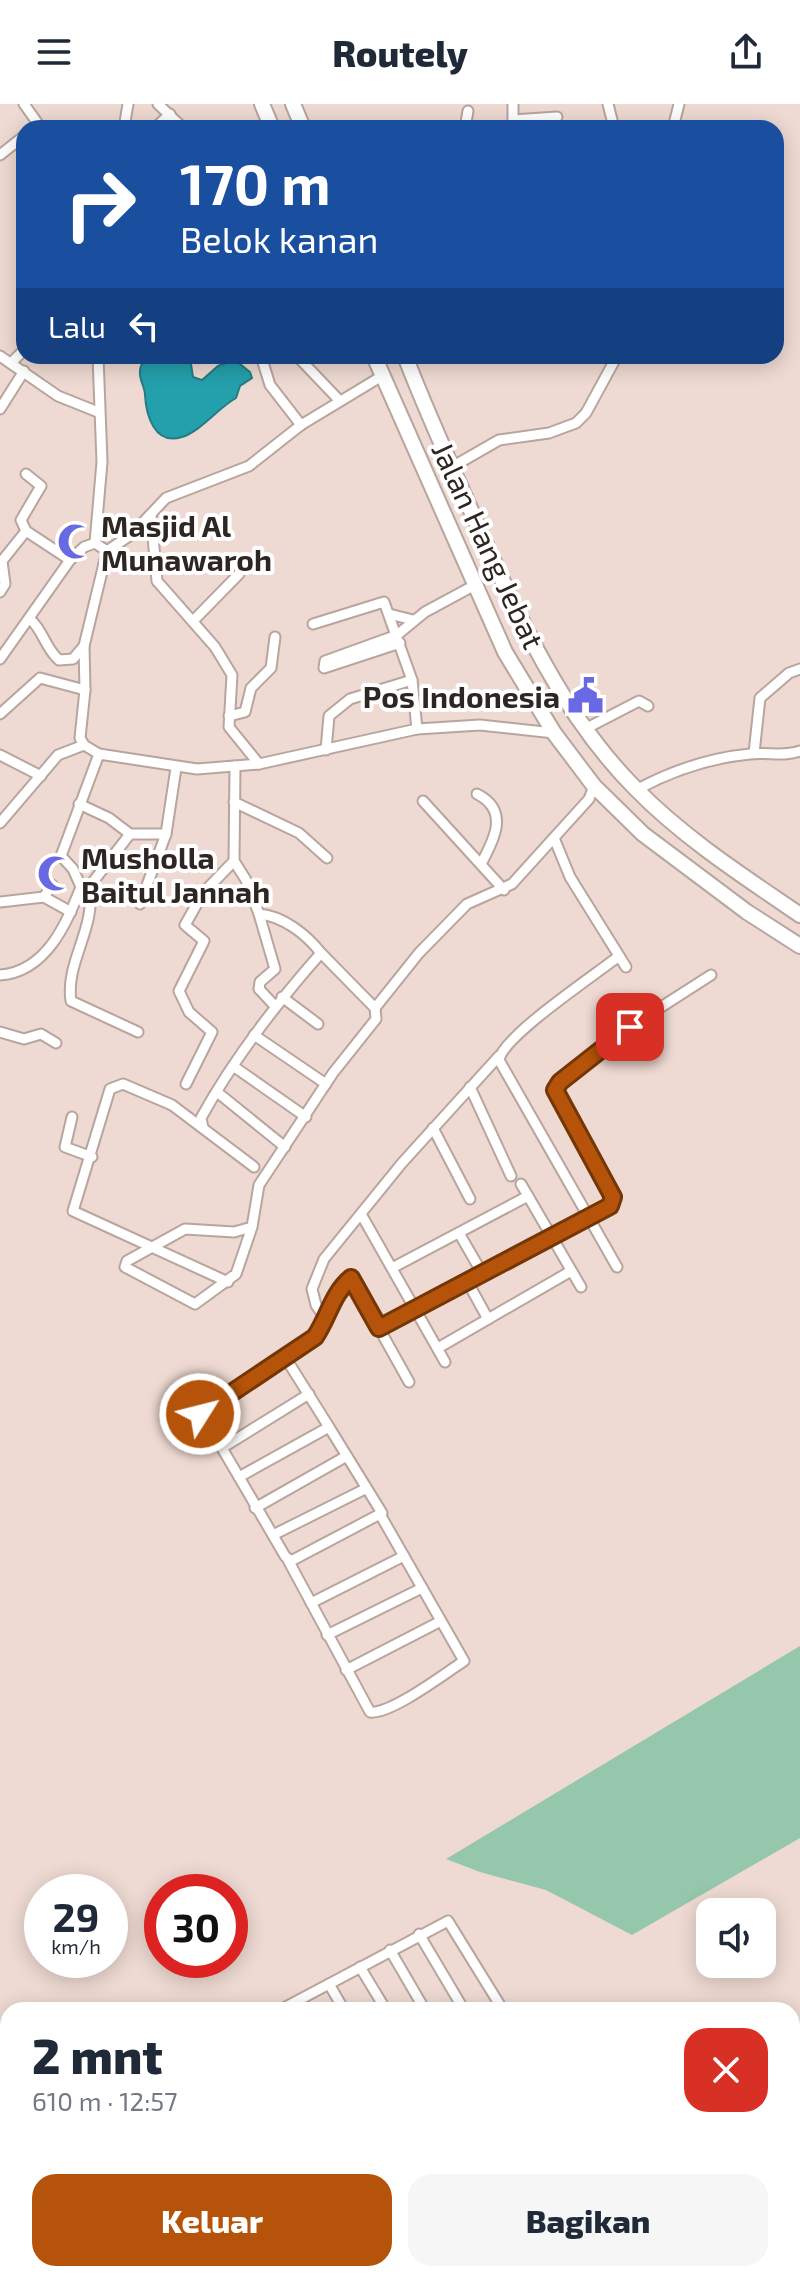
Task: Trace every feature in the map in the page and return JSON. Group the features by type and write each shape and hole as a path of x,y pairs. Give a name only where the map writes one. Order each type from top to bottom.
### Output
{"highway":[{"path":"377,364 505,652 554,733 594,786 643,834 689,870 800,946"},
{"name":"Jalan Hang Jebat","path":"408,364 529,637 585,729 636,790 705,849 800,915"},
{"path":"689,870 705,849"}],"street":[{"path":"158,104 176,120"},
{"path":"466,120 468,111"},
{"path":"164,120 170,114"},
{"path":"538,120 557,117"},
{"path":"0,155 16,142"},
{"path":"0,356 58,396 98,412"},
{"path":"11,363 16,358"},
{"path":"95,543 102,462 98,364"},
{"path":"263,364 270,385 301,425"},
{"path":"305,364 339,400"},
{"path":"452,467 499,440 549,433 576,423 586,413 613,364"},
{"path":"0,409 24,371"},
{"path":"382,376 301,425 249,466 166,498 151,515 107,551 84,646 85,690 80,738 84,745 99,754 176,768 259,764 417,729 480,725 554,733"},
{"path":"26,474 41,486 21,520 26,531 70,560"},
{"path":"151,515 155,577 193,621 232,675 231,730 259,764"},
{"path":"0,592 5,584 2,561 26,531"},
{"path":"95,543 107,551"},
{"path":"0,659 31,620 70,560 84,547 95,543"},
{"path":"193,621 239,574"},
{"path":"398,639 325,661 324,668 398,639 413,620 475,585"},
{"path":"313,624 384,602 412,680 417,729"},
{"path":"389,614 413,620"},
{"path":"31,620 42,630 47,648 59,660 73,659 84,646"},
{"path":"229,716 243,714 251,688 271,668 275,637"},
{"path":"754,753 760,698 789,673 800,669"},
{"path":"0,714 40,678 85,690"},
{"path":"326,750 329,716 350,699 412,680"},
{"path":"585,729 629,704 639,701 648,706"},
{"path":"0,823 63,751 84,745"},
{"path":"636,790 676,769 754,753 782,755 800,751"},
{"path":"99,754 61,856 85,887 91,914 71,1001 138,1032"},
{"path":"0,755 41,776"},
{"path":"235,766 234,861 246,880 259,914 275,969 260,982 259,989 318,1024"},
{"path":"140,904 166,834 176,768"},
{"path":"252,1227 234,1232 185,1229 127,1261 125,1267 195,1304 236,1274 252,1227 259,1185 326,1084 373,1024 375,1008 419,953 467,904 504,890 589,799 594,786"},
{"path":"477,794 486,799 497,821 494,839 482,862"},
{"path":"423,801 482,862 504,890"},
{"path":"234,802 299,833 327,858"},
{"path":"79,804 109,818 130,834 166,834"},
{"path":"0,975 18,971 45,953 85,887 130,834"},
{"path":"554,838 570,877 626,967"},
{"path":"186,1084 212,1032 189,1012 179,991 204,942 185,925 203,893 234,861"},
{"path":"44,897 52,885"},
{"path":"1,905 44,897 71,912"},
{"path":"259,914 275,915 310,940 375,1008"},
{"path":"203,1128 201,1118 233,1066 278,1001 321,953"},
{"path":"326,1320 316,1305 312,1289 324,1259 433,1128 524,1028 619,956"},
{"path":"379,1328 610,1206 613,1197 564,1108 557,1085 630,1027 711,975"},
{"path":"0,1032 24,1039 41,1034 56,1043"},
{"path":"254,1035 326,1084"},
{"path":"499,1056 617,1267"},
{"path":"233,1066 306,1117"},
{"path":"228,1282 73,1212 110,1089 123,1084 172,1105 254,1167"},
{"path":"470,1087 511,1176"},
{"path":"217,1092 285,1147"},
{"path":"72,1117 65,1147 92,1157"},
{"path":"433,1128 470,1199"},
{"path":"521,1184 581,1287"},
{"path":"392,1268 528,1196"},
{"path":"361,1214 445,1362"},
{"path":"459,1233 482,1273"},
{"path":"438,1348 571,1271"},
{"path":"285,1357 464,1661 376,1713 370,1712 288,1560 200,1411 315,1337 326,1320 336,1290 351,1278 409,1382"},
{"path":"467,1281 488,1319"},
{"path":"222,1448 309,1394"},
{"path":"239,1477 329,1427"},
{"path":"255,1508 345,1457"},
{"path":"273,1535 365,1489"},
{"path":"288,1560 295,1561 381,1516"},
{"path":"311,1603 404,1556"},
{"path":"327,1635 422,1588"},
{"path":"346,1670 441,1621"},
{"path":"295,2002 448,1921 498,2002"},
{"path":"419,1934 459,2002"},
{"path":"390,1950 420,2002"},
{"path":"360,1967 381,2002"},
{"path":"329,1984 339,2002"}],"green space":[{"path":"800,1646 800,1838 632,1935 546,1890 446,1859"}],"water":[{"path":"191,364 193,377 202,380 218,366 240,364 252,378 240,386 236,398 203,425 189,434 172,439 158,433 150,419 141,366"}],"place":[{"name":"Masjid Al Munawaroh","path":"75,542"},
{"name":"Pos Indonesia","path":"586,696"},
{"name":"Musholla Baitul Jannah","path":"55,874"}],"route":[{"path":"200,1414 200,1411 315,1337 326,1320 336,1290 351,1278 379,1328 610,1206 613,1197 555,1090 560,1082 630,1027"}]}
